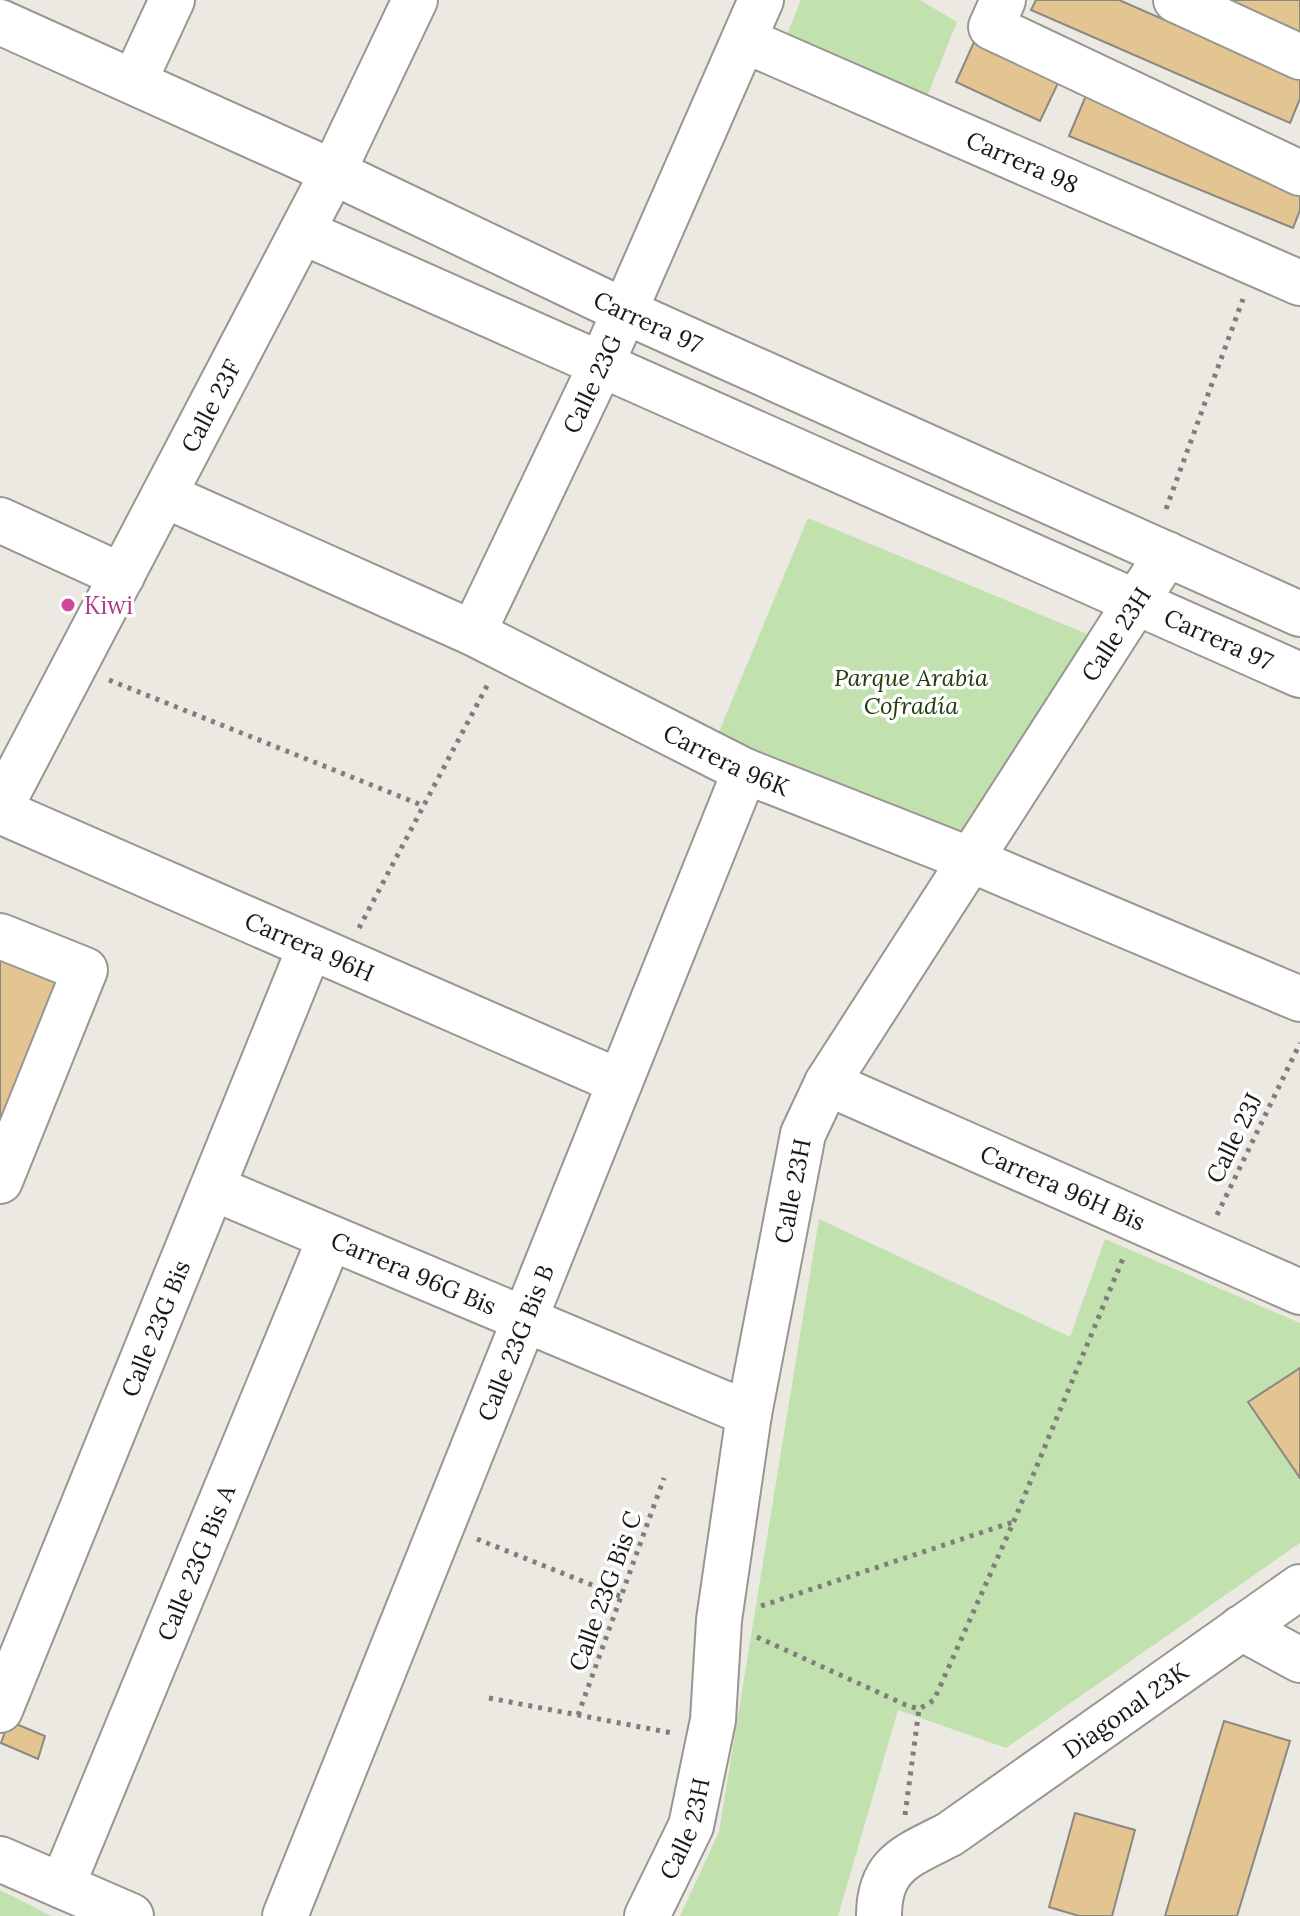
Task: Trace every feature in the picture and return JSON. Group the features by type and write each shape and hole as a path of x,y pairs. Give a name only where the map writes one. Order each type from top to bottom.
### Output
{"street":[{"path":"106,83 172,0"},
{"name":"Calle 23F","path":"0,809 303,232 415,0"},
{"name":"Calle 23G","path":"490,642 601,365 761,0"},
{"path":"1003,0 991,27 1300,173"},
{"path":"1176,0 1300,57"},
{"name":"Carrera 97","path":"0,22 106,83 333,172 624,311 1300,614"},
{"name":"Carrera 98","path":"744,40 1300,283"},
{"name":"Carrera 97","path":"303,232 1300,675"},
{"name":"Carrera 96K","path":"164,495 490,642 745,771 971,860 1300,999"},
{"path":"0,520 122,576"},
{"name":"Calle 23H","path":"647,1916 691,1826 709,1740 719,1620 749,1414 803,1134 827,1083 1167,554"},
{"name":"Calle 23G Bis B","path":"285,1916 745,771"},
{"name":"Carrera 96H","path":"0,809 620,1082"},
{"path":"0,936 85,970 0,1181"},
{"name":"Calle 23G Bis","path":"0,1710 213,1188 326,953"},
{"name":"Carrera 96H Bis","path":"827,1083 1300,1292"},
{"name":"Carrera 96G Bis","path":"213,1188 749,1414"},
{"name":"Calle 23G Bis A","path":"62,1886 330,1238"},
{"name":"Diagonal 23K","path":"899,1861 950,1834 1300,1587"},
{"path":"1241,1628 1300,1660"},
{"path":"0,1859 131,1916"},
{"path":"879,1916 879,1899 887,1873 899,1861"}],"path":[{"path":"1166,509 1257,263"},
{"path":"326,953 424,806 490,642"},
{"path":"75,666 424,806"},
{"name":"Calle 23J","path":"1201,1249 1300,1043"},
{"path":"919,1709 934,1700 1014,1521 1138,1221"},
{"name":"Calle 23G Bis C","path":"578,1715 664,1478"},
{"path":"719,1620 1014,1521"},
{"path":"442,1526 622,1597"},
{"path":"719,1620 919,1709"},
{"path":"489,1698 709,1740"},
{"path":"899,1861 919,1709"}],"green space":[{"path":"801,0 920,0 957,22 926,99 787,34"},
{"name":"Parque Arabia Cofradía","path":"808,518 1092,636 965,843 716,739"},
{"path":"819,1219 1070,1337 1105,1239 1300,1323 1300,1543 1006,1748 898,1710 838,1916 680,1916 719,1832"},
{"path":"0,1890 51,1916 0,1916"}],"building":[{"path":"1036,0 1119,0 1300,79 1300,99 1290,123 1031,10"},
{"path":"1218,0 1300,0 1300,36"},
{"path":"974,42 1059,81 1040,121 956,82"},
{"path":"1087,93 1300,180 1300,210 1293,228 1069,136"},
{"path":"0,952 62,979 0,1138"},
{"path":"1300,1368 1300,1478 1248,1402"},
{"path":"9,1721 45,1736 38,1759 1,1743"},
{"path":"1224,1721 1290,1741 1237,1916 1165,1916"},
{"path":"1075,1813 1135,1830 1112,1916 1079,1916 1049,1907"}],"place":[{"name":"Kiwi","path":"68,605"}]}
